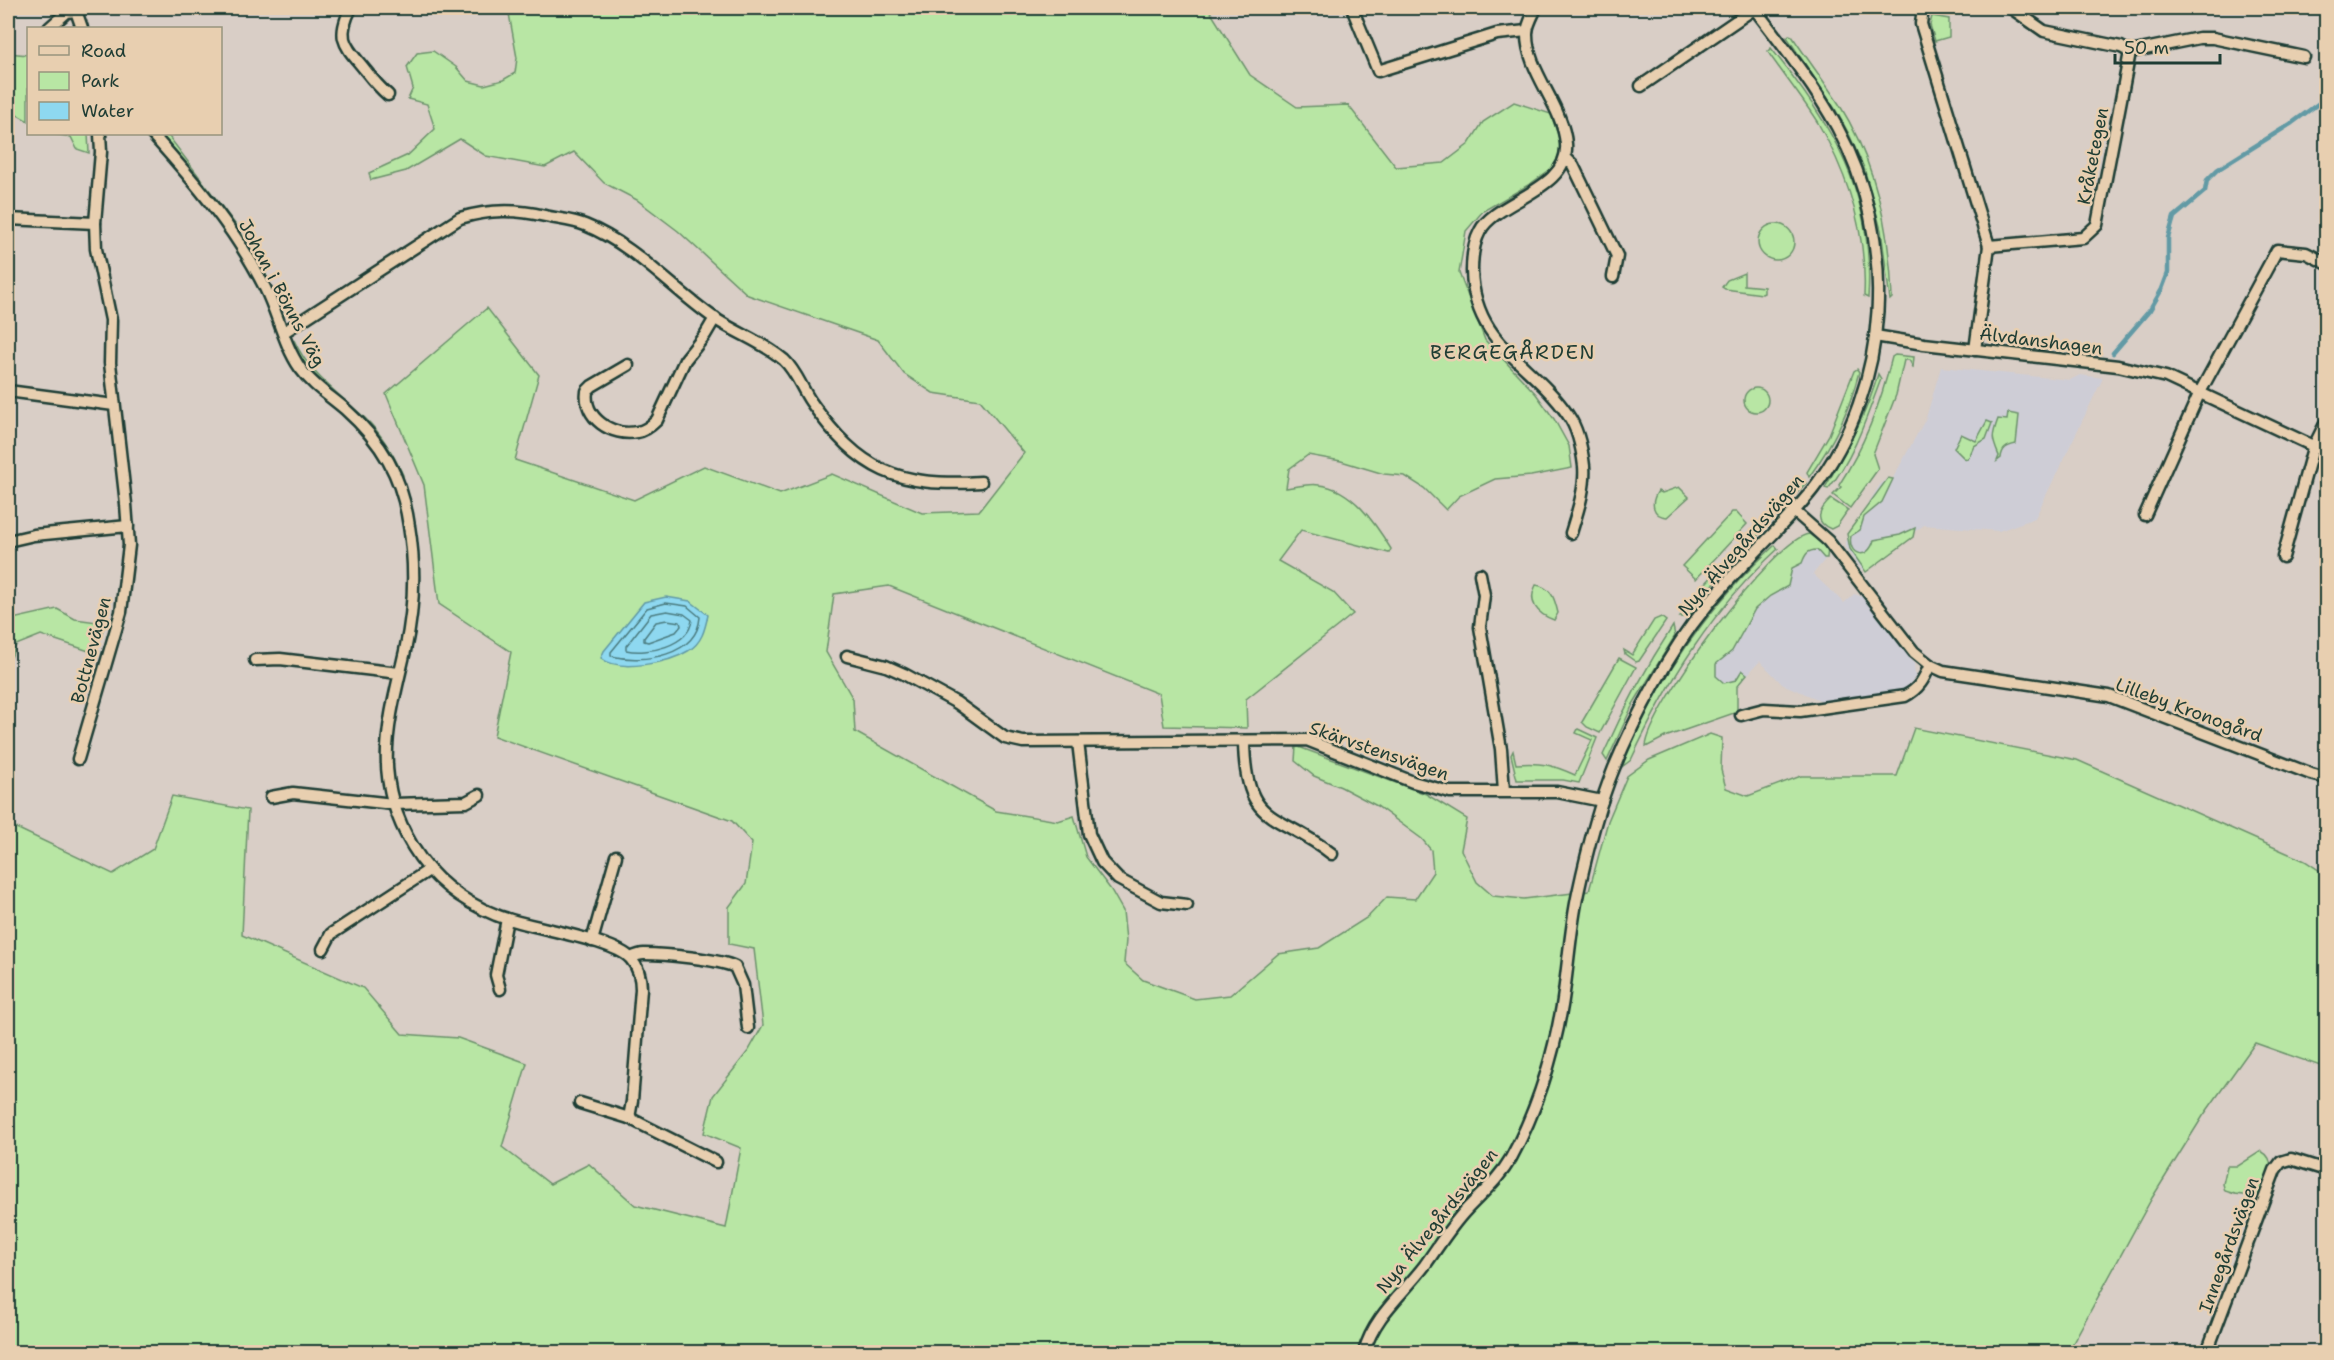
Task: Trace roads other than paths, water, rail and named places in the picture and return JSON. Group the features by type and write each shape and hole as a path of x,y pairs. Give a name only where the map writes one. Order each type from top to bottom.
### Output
{"street":[{"path":"351,8 344,29 344,45 388,96"},
{"path":"1352,8 1378,71 1497,34 1527,31"},
{"path":"1536,8 1527,31 1528,51 1562,123 1567,146 1565,157 1558,170 1543,185 1494,216 1481,229 1474,246 1472,272 1478,304 1485,324 1499,344 1527,369 1568,415 1578,435 1584,469 1580,500 1571,533"},
{"name":"Nya Älvegårdsvägen","path":"1364,1353 1381,1316 1423,1268 1462,1215 1494,1182 1507,1164 1524,1131 1555,1040 1578,893 1602,801 1626,742 1662,674 1689,630 1740,567 1794,511 1821,478 1837,451 1857,408 1869,370 1875,336 1879,287 1873,222 1860,180 1839,129 1826,107 1755,8 1641,86"},
{"path":"1923,8 1921,24 1989,246 1975,350"},
{"path":"2011,8 2044,31 2121,47 2130,52 2199,38 2213,38 2304,57"},
{"path":"50,27 67,12 76,9 82,27"},
{"name":"Kråketegen","path":"1989,246 2083,238 2097,225 2130,52"},
{"name":"Bottnevägen","path":"78,759 121,612 129,545 110,363 111,320 96,249 94,223 101,152 100,135"},
{"name":"Johan i Bönns Väg","path":"153,135 230,228 266,290 301,369 374,438 385,453 401,488 409,524 414,589 405,652 388,727 388,786 397,818 405,834 429,870 441,883 460,898 507,919 592,941 622,952 631,958 644,954 729,963 735,967 742,985 748,1028"},
{"path":"1565,157 1573,165 1617,256 1612,277"},
{"path":"284,332 460,218 495,210 522,210 584,224 592,228 631,251 715,318 785,361 846,446 867,461 891,475 921,482 949,484 981,482"},
{"path":"8,219 94,223"},
{"path":"2145,515 2199,394 2277,250 2306,253 2326,263"},
{"path":"628,365 592,386 587,391 587,405 599,423 613,431 638,432 657,420 685,360 715,318"},
{"name":"Älvdanshagen","path":"1875,336 2118,366 2166,377 2326,453"},
{"path":"8,391 114,405"},
{"path":"2283,557 2313,448 2326,422"},
{"name":"Lilleby Kronogård","path":"1794,511 1828,541 1914,652 1930,665 1943,671 2109,696 2326,778"},
{"path":"8,541 34,535 128,526"},
{"path":"1480,574 1484,595 1480,627 1501,749 1504,791"},
{"name":"Skärvstensvägen","path":"847,656 886,666 904,674 957,703 1005,738 1023,742 1307,740 1413,782 1450,792 1557,792 1602,801"},
{"path":"255,660 280,659 399,673"},
{"path":"1741,715 1764,709 1800,711 1905,696 1915,691 1923,681 1930,665"},
{"path":"1244,741 1246,780 1259,806 1270,818 1317,842 1332,854"},
{"path":"1078,742 1089,834 1102,862 1119,879 1161,902 1187,905"},
{"path":"271,797 293,793 393,804 466,802 479,795"},
{"path":"592,941 616,856"},
{"path":"323,949 331,934 429,870"},
{"path":"500,989 496,975 507,919"},
{"path":"629,1118 641,989 638,972 631,958"},
{"path":"580,1103 629,1118 716,1162"},
{"name":"Innegårdsvägen","path":"2207,1353 2275,1170 2281,1162 2291,1159 2326,1170"}],"water":[{"path":"666,597 690,601 708,615 702,635 693,648 669,659 644,665 620,665 601,658 604,651 644,602"}],"waterway":[{"path":"2113,353 2150,310 2162,289 2168,273 2168,238 2174,217 2205,191 2207,180 2217,170 2292,123 2326,98"}],"district":[{"name":"BERGEGÅRDEN","path":"1513,352"}]}
